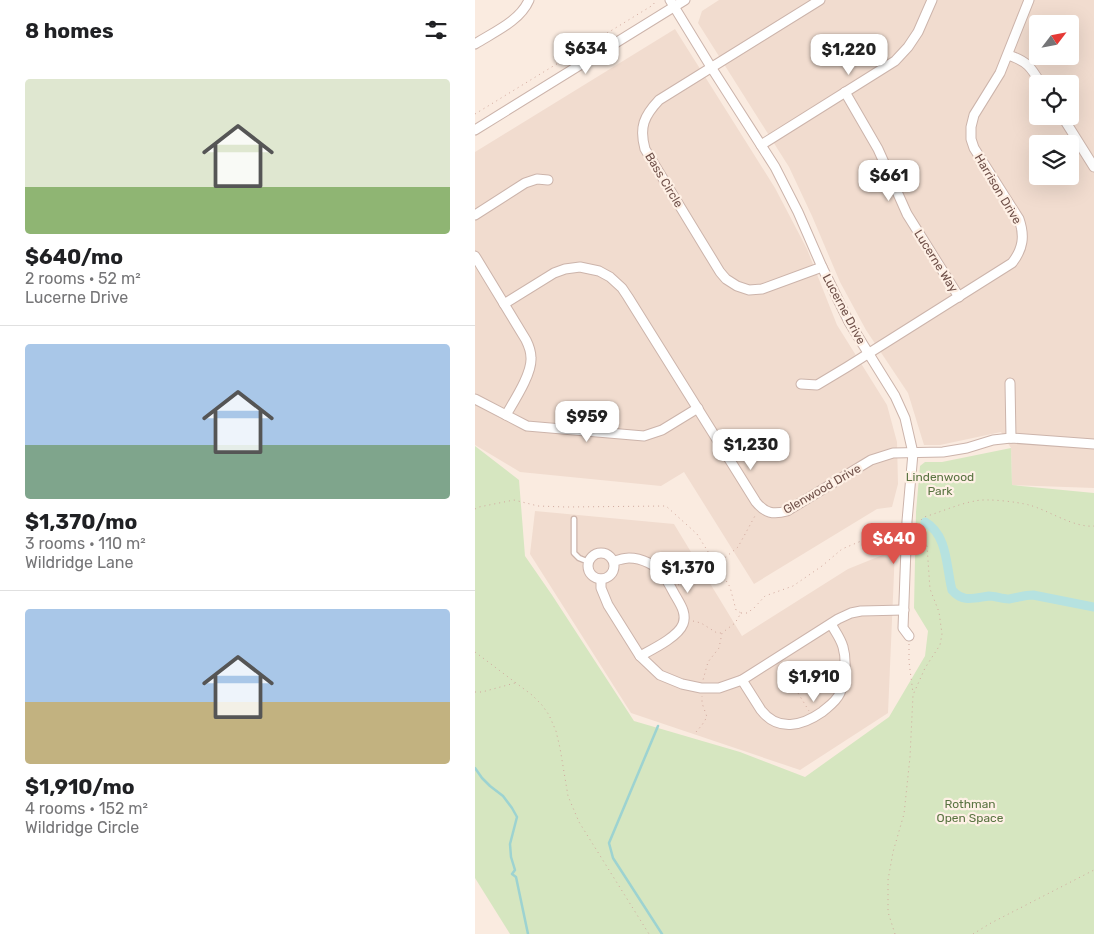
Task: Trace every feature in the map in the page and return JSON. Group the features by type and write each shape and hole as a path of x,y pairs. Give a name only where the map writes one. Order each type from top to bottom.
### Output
{"street":[{"path":"475,44 511,22 526,8 529,0"},
{"path":"475,130 672,3 685,0"},
{"name":"Bass Circle","path":"820,0 659,100 649,110 642,128 645,149 697,236 720,272 727,279 737,286 749,290 762,290 823,267"},
{"path":"761,144 895,61 908,48 918,32 932,0"},
{"name":"Harrison Drive","path":"801,384 817,385 1012,263 1018,255 1023,237 1019,219 974,148 971,139 971,127 974,115 1001,74 1029,0"},
{"name":"Lucerne Drive","path":"672,3 775,167 849,322 895,396 905,418 913,453 907,521 903,628 909,636"},
{"path":"1008,55 1027,64 1035,75"},
{"name":"Lucerne Way","path":"845,92 878,149 907,214 959,297"},
{"path":"1068,125 1094,166"},
{"path":"475,215 525,183 537,179 548,180"},
{"path":"475,256 530,348 529,372 506,415"},
{"path":"504,304 554,273 565,269 580,267 599,271 610,277 622,288 760,507"},
{"path":"1010,383 1011,438"},
{"path":"475,399 527,426 644,436 661,430 698,408"},
{"name":"Glenwood Drive","path":"760,507 778,514 787,511 871,460 893,453 943,452 967,448 993,440 1011,438 1094,444"},
{"path":"598,553 605,553 614,561 613,573 608,578 595,578 590,573 589,562 592,556 598,553"},
{"path":"614,561 628,558 638,559 654,566 662,573 684,611 683,625 678,633 641,656"},
{"path":"601,579 601,588 608,605 641,656 660,675 682,684 701,688 719,688 742,680 851,613 876,610 904,610"},
{"path":"742,680 761,710 768,718 775,722 788,725 813,718 832,705 840,693 842,685 845,665 843,646 831,624"}],"lane":[{"path":"574,519 574,553 579,558 589,562"}],"path":[{"path":"475,114 653,5 656,0"},
{"path":"918,534 920,520 924,517 976,500 1029,504 1055,516 1087,527 1094,526"},
{"path":"671,589 716,565 738,547 760,507"},
{"path":"741,613 754,608 765,596 793,586 842,550 866,538 895,534 918,534 927,546 930,589 939,612 942,634 940,645 925,668 913,695"},
{"path":"684,620 701,623 717,633 722,633"},
{"path":"895,934 888,912 888,880 893,852 904,814 910,756 913,695 909,662 909,636"},
{"path":"475,652 532,695 549,715 556,731 560,748 568,796 579,822 649,934"},
{"path":"784,654 797,675 798,693 813,718"},
{"path":"475,692 482,692 516,683"},
{"path":"973,934 1094,870"}],"shaded area":[{"path":"719,0 1094,0 1094,488 1012,485 1011,448 1001,432 940,445 924,445 908,393 866,330 840,282 789,167 698,23 702,11"},
{"path":"675,29 775,188 807,249 837,325 887,405 897,442 898,484 892,507 877,509 754,584 684,472 661,486 520,472 475,445 475,152"},
{"path":"535,511 674,524 742,636 848,569 895,550 888,713 800,770 631,713 530,554"}],"green space":[{"name":"Rothman Open Space","path":"475,446 519,480 525,556 634,721 740,752 805,777 889,717 925,656 928,631 914,608 916,512 920,466 925,462 942,462 1011,448 1012,485 1094,493 1094,934 510,934 475,878"}],"waterway":[{"path":"925,522 933,528 942,543 952,590 960,597 969,599 989,596 1009,599 1033,595 1094,607"},
{"path":"658,726 609,843 613,858 662,934"},
{"path":"475,768 482,778 503,796 517,817 510,844 515,870 512,874 516,877 528,934"}],"park label":[{"name":"Lindenwood Park","path":"940,484"}]}
